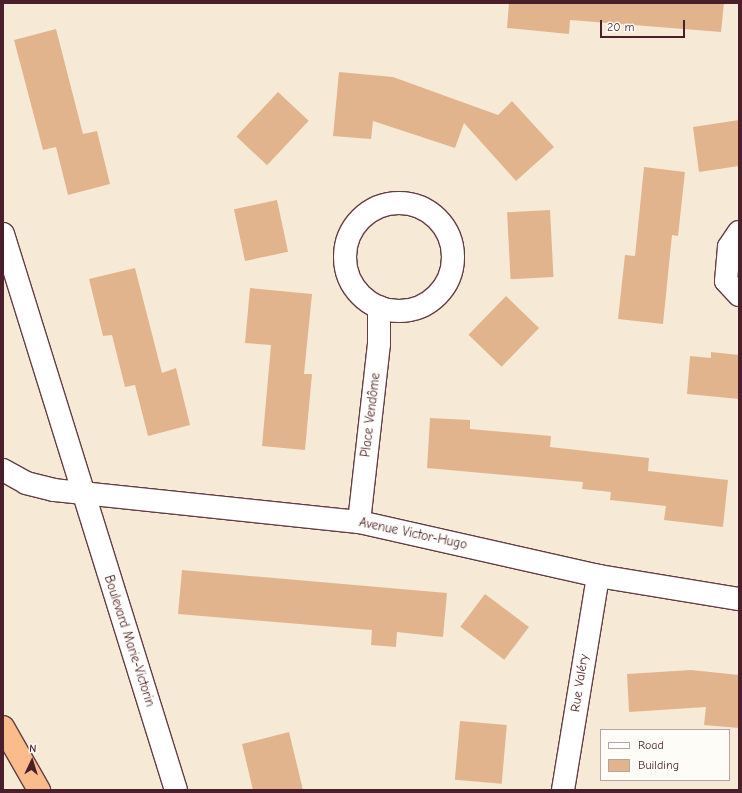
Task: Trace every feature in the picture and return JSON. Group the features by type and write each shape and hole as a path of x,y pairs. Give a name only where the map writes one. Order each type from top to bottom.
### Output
{"highway":[{"path":"3,727 39,790"}],"street":[{"path":"400,202 419,206 445,227 452,243 450,276 442,291 414,309 397,312 379,307 363,297 351,283 345,252 352,228 365,214 382,205 400,202"},
{"path":"739,232 729,247 726,281 739,294"},
{"name":"Boulevard Marie-Victorin","path":"3,234 176,790"},
{"name":"Place Vendôme","path":"359,522 379,344 379,307"},
{"path":"3,470 39,487 83,492"},
{"name":"Avenue Victor-Hugo","path":"83,492 359,522 598,576 739,599"},
{"name":"Rue Valéry","path":"564,790 598,576"}],"building":[{"path":"509,3 724,3 721,32 570,20 569,34 507,28"},
{"path":"56,29 83,134 97,131 110,184 68,195 56,147 43,150 14,40"},
{"path":"339,72 393,77 498,115 512,101 554,147 516,181 464,123 455,148 373,121 371,139 333,136"},
{"path":"278,92 309,121 267,165 236,137"},
{"path":"739,120 739,166 699,172 693,127"},
{"path":"644,167 685,172 678,236 672,235 663,324 618,319 625,255 635,256"},
{"path":"277,200 288,252 245,261 234,209"},
{"path":"550,210 554,277 511,279 507,212"},
{"path":"135,268 162,373 176,368 190,425 148,436 135,385 125,387 112,335 103,336 89,279"},
{"path":"250,288 312,294 304,374 312,374 305,450 262,446 271,345 245,343"},
{"path":"506,296 539,328 502,367 468,335"},
{"path":"711,352 739,355 739,399 687,394 690,356 711,358"},
{"path":"430,418 470,420 470,429 551,436 550,447 649,458 648,471 728,480 723,527 664,520 666,506 610,500 611,492 582,489 583,482 427,468"},
{"path":"182,570 447,593 443,637 397,632 396,647 371,645 372,630 178,614"},
{"path":"485,594 529,627 504,660 460,627"},
{"path":"691,670 739,675 739,728 704,725 706,707 629,712 627,674"},
{"path":"460,721 507,725 502,784 455,780"},
{"path":"289,732 303,790 253,790 242,744"}]}
